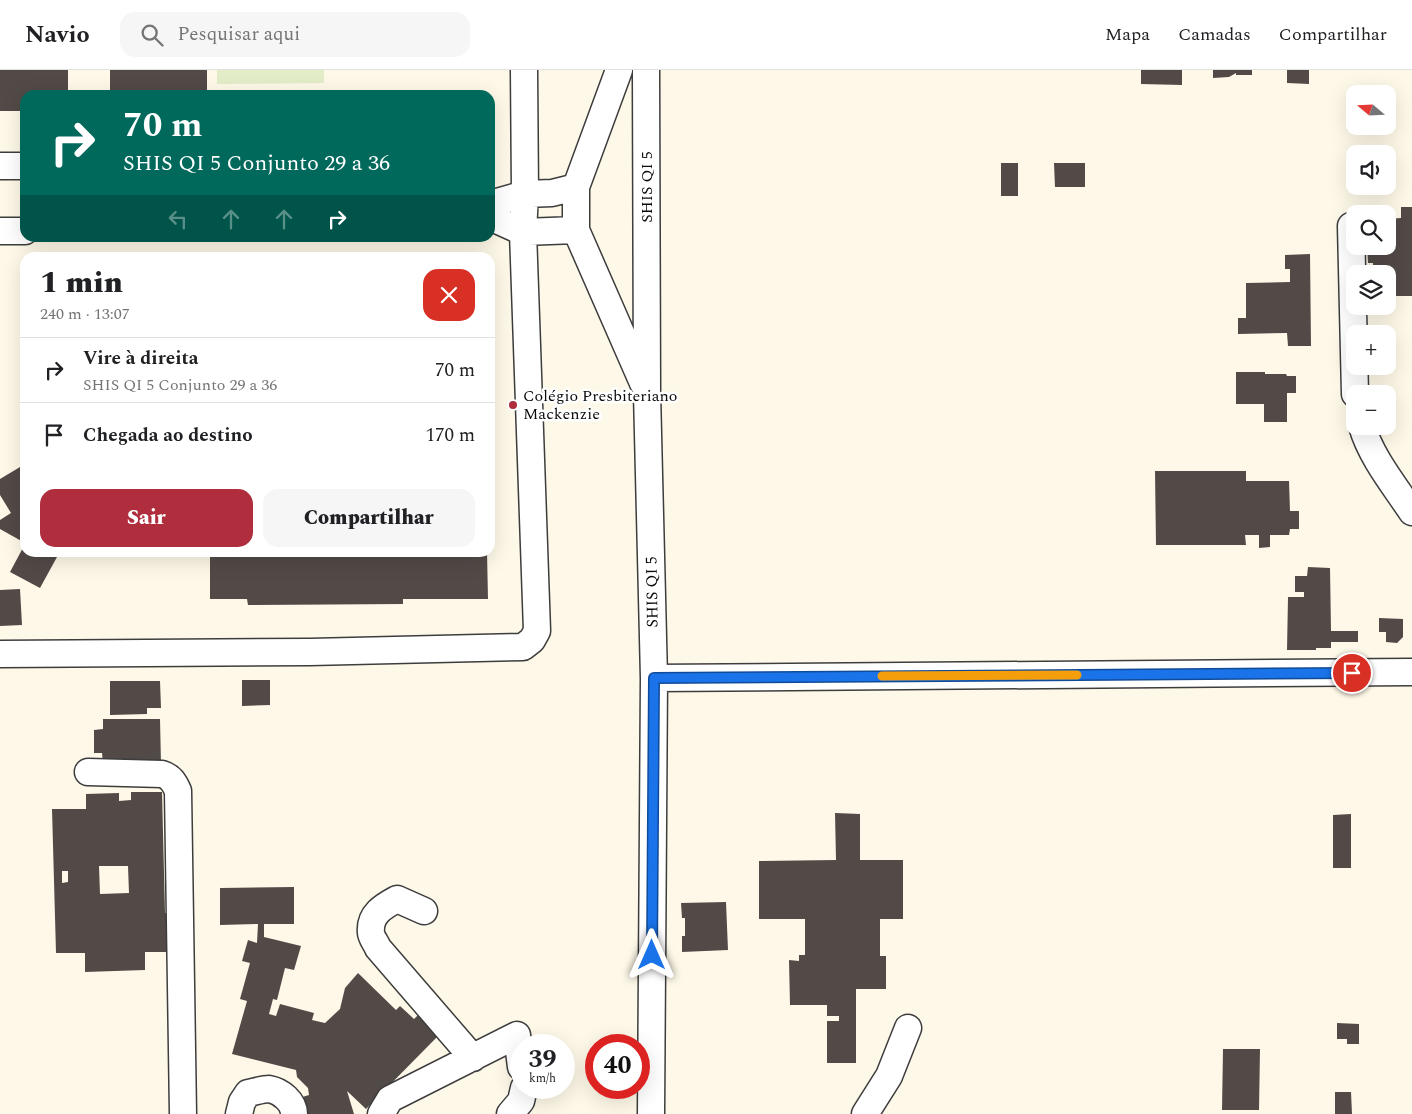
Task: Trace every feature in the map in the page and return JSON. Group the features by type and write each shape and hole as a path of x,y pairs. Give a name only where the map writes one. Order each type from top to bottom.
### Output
{"street":[{"path":"0,654 301,652 523,647 532,640 537,631 523,232 525,194 524,70"},
{"path":"619,70 576,187 576,230 647,393"},
{"name":"SHIS QI 5","path":"646,70 647,393 654,678 651,1114"},
{"path":"0,166 20,166"},
{"path":"495,203 525,194 552,193 576,187"},
{"path":"495,219 523,232 576,230"},
{"path":"0,231 20,231"},
{"path":"1352,255 1355,385"},
{"path":"1365,435 1382,468 1412,512"},
{"path":"654,678 1412,672"},
{"path":"88,772 162,774 168,776 174,782 178,791 183,1114"},
{"path":"424,911 397,899 381,907 373,920 370,934 378,948 472,1058"},
{"path":"866,1114 889,1076 908,1028"},
{"path":"381,1114 390,1099 510,1039"},
{"path":"239,1114 242,1102 248,1093 269,1089 286,1098 294,1107 294,1114"},
{"path":"510,1114 521,1099"}],"green space":[{"path":"217,70 324,70 324,83 217,84"}],"building":[{"path":"0,70 68,70 68,90 20,90 20,111 0,111"},
{"path":"110,70 207,70 207,90 110,90"},
{"path":"1141,70 1182,70 1182,85 1141,84"},
{"path":"1213,70 1252,70 1252,75 1236,75 1236,73 1229,77 1213,78"},
{"path":"1287,70 1309,70 1309,84 1287,83"},
{"path":"1001,163 1018,163 1018,196 1001,196"},
{"path":"1054,163 1085,163 1085,187 1055,187"},
{"path":"1401,207 1412,207 1412,296 1396,296 1396,265 1373,265 1373,263 1368,263 1368,255 1396,255 1396,218 1401,218"},
{"path":"1310,254 1311,346 1288,346 1287,333 1238,334 1238,318 1246,318 1246,283 1290,282 1290,269 1285,269 1285,255"},
{"path":"1236,372 1265,372 1265,374 1296,376 1296,393 1287,393 1287,422 1264,422 1264,404 1236,404"},
{"path":"20,467 20,540 0,529 0,520 11,513 0,495 0,479"},
{"path":"1155,471 1246,471 1246,481 1289,481 1290,511 1299,511 1299,529 1290,529 1289,535 1270,535 1270,547 1259,548 1259,535 1245,535 1246,545 1156,545"},
{"path":"20,553 20,557 57,557 40,588 10,572"},
{"path":"210,557 487,557 488,599 403,599 403,604 248,605 247,599 210,599"},
{"path":"1308,567 1330,568 1331,631 1358,631 1358,642 1331,642 1331,648 1316,648 1316,650 1287,650 1288,597 1304,597 1304,592 1295,592 1295,576 1307,576"},
{"path":"20,589 22,625 0,626 0,590"},
{"path":"1379,618 1403,619 1403,637 1397,643 1386,642 1386,632 1379,632"},
{"path":"242,680 270,680 270,705 242,706"},
{"path":"110,681 160,681 161,708 147,708 147,714 110,715"},
{"path":"103,719 160,719 161,764 103,763 102,753 94,753 94,730 103,729"},
{"path":"131,792 162,792 165,913 169,913 170,952 145,952 145,970 85,972 85,953 56,953 52,809 86,809 86,794 119,793 119,801 131,800","holes":["99,866 128,866 129,893 100,894","62,871 68,871 68,882 62,883"]},
{"path":"835,813 860,814 860,860 903,860 903,919 880,919 880,956 886,956 886,989 856,989 856,1063 827,1063 827,1021 839,1021 839,1016 827,1016 827,1005 790,1005 789,960 799,961 799,955 805,955 805,919 759,919 759,861 836,860"},
{"path":"1351,814 1351,868 1333,868 1333,815"},
{"path":"294,887 294,924 264,924 264,937 301,946 294,970 285,968 277,1000 273,999 269,1014 276,1016 280,1004 314,1013 312,1020 325,1023 340,1009 345,988 358,973 396,1010 400,1006 414,1019 418,1015 439,1035 366,1109 347,1091 354,1114 296,1114 292,1100 309,1095 308,1088 297,1077 296,1070 232,1054 247,1001 240,999 250,963 242,961 248,940 257,943 258,924 220,925 220,888"},
{"path":"726,902 728,950 682,952 682,936 685,936 685,918 682,918 681,903"},
{"path":"1337,1023 1359,1024 1359,1044 1347,1044 1347,1039 1337,1039"},
{"path":"1223,1049 1260,1049 1259,1110 1222,1110"},
{"path":"1335,1092 1351,1092 1352,1114 1335,1114"}],"slow traffic":[{"path":"882,676 1077,675"}],"place":[{"name":"Colégio Presbiteriano Mackenzie","path":"513,405"}],"route":[{"path":"652,955 654,678 1352,673"}]}
